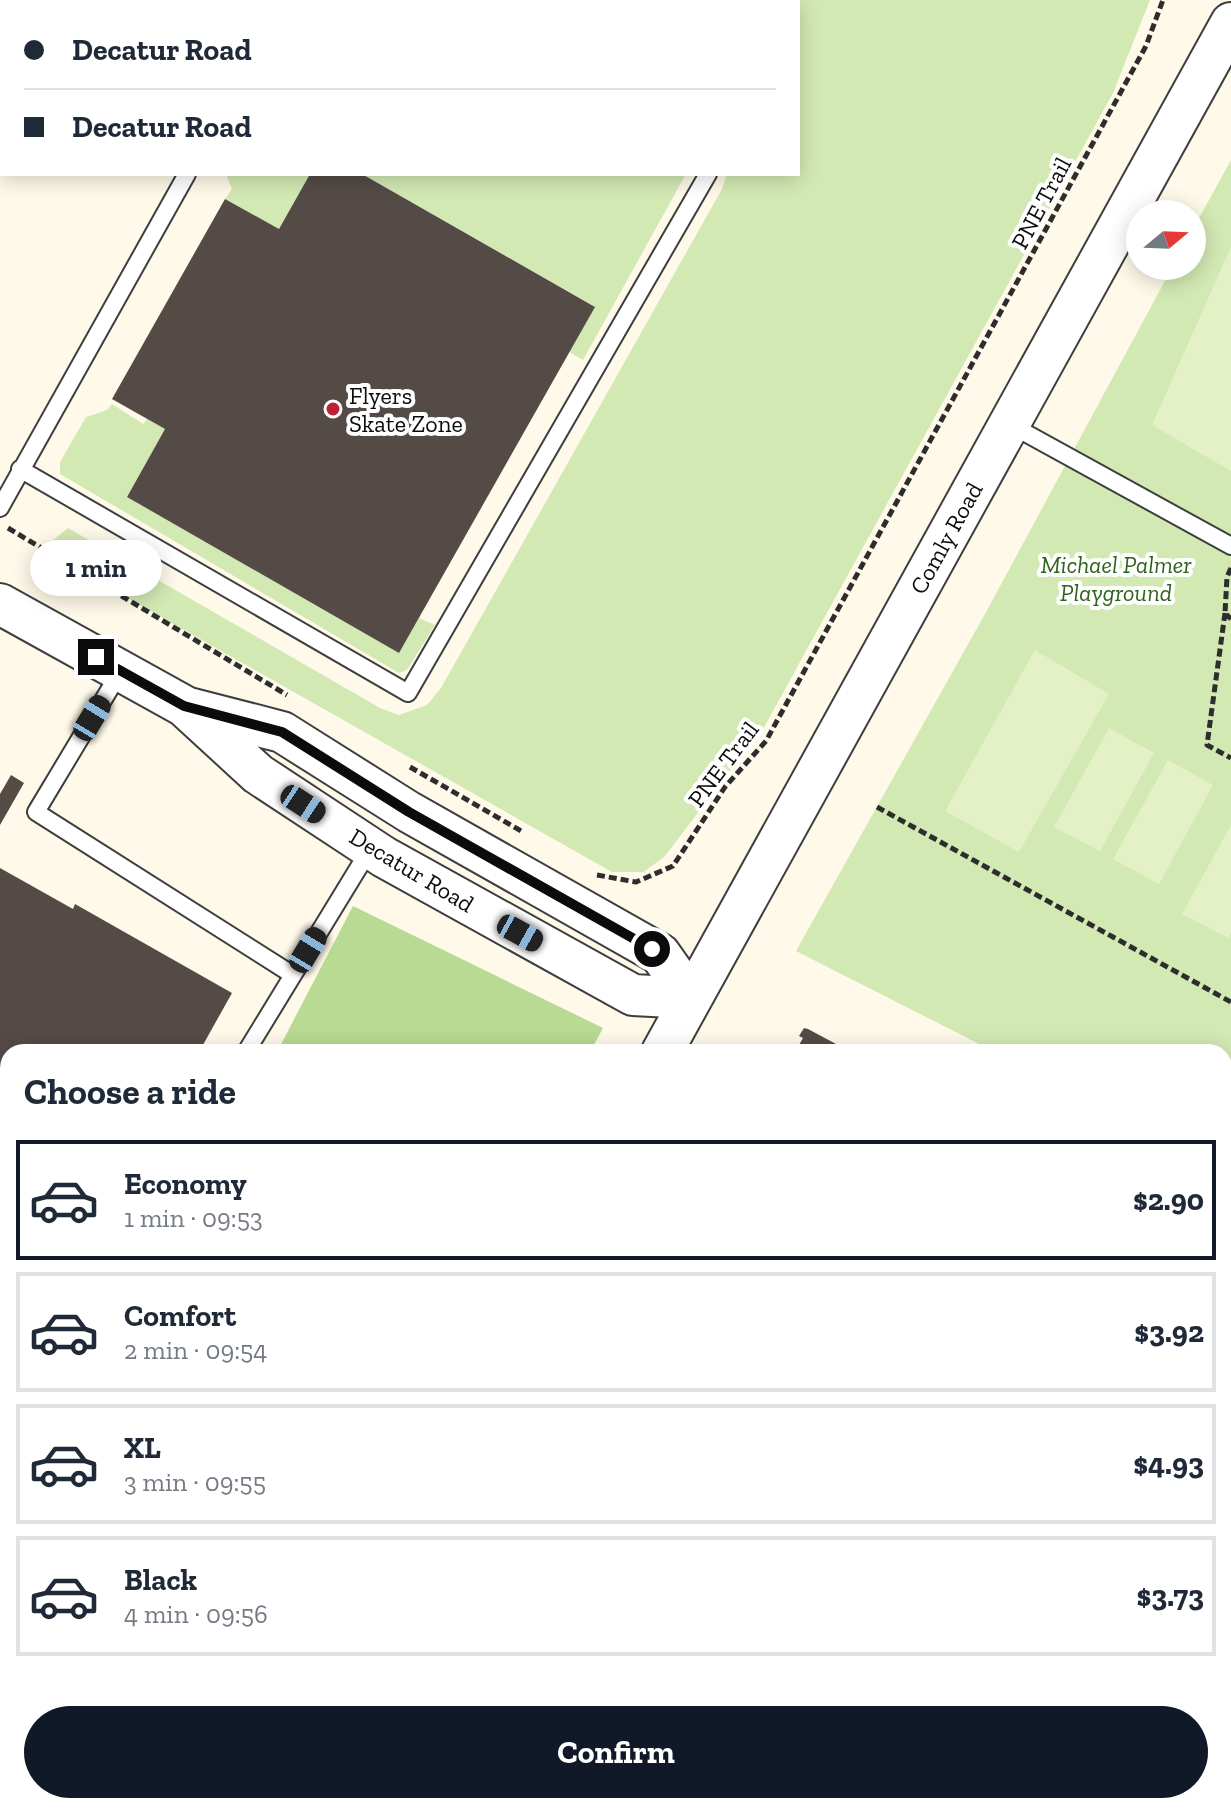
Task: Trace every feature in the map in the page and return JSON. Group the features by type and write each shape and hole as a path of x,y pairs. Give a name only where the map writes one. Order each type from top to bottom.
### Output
{"street":[{"name":"Comly Road","path":"666,1044 1231,23"},
{"name":"Decatur Road","path":"0,604 184,706 282,732 409,812 660,954 691,998"},
{"name":"Decatur Road","path":"184,706 258,774 384,857 633,995 691,998"}],"lane":[{"path":"0,508 186,176"},
{"path":"20,469 408,693 707,176"},
{"path":"1009,424 1231,546"},
{"path":"120,671 36,812 293,975"},
{"path":"251,1044 370,847"}],"path":[{"name":"PNE Trail","path":"588,869 601,877 636,882 673,866 725,787 766,741 1139,59 1163,0"},
{"path":"0,523 300,702"},
{"path":"1231,567 1227,577 1207,745 1231,758"},
{"path":"1225,613 1231,619"},
{"path":"409,766 533,837"},
{"path":"877,807 1231,1002"}],"green space":[{"path":"800,0 1150,0 1113,93 756,742 735,764 665,856 644,872 612,872 124,596 47,545 68,528 380,708 399,715 427,705 441,688 722,189 726,176 800,176"},
{"name":"Michael Palmer Playground","path":"1231,160 1231,1044 979,1044 796,951 985,614 1165,280 1206,280 1206,206"},
{"path":"227,176 309,176 279,229 225,199 232,189"},
{"path":"366,176 685,176 583,360 569,352 594,306"},
{"path":"1231,247 1231,471 1152,425"},
{"path":"112,404 143,424 147,419 165,429 127,497 399,652 419,618 435,625 407,670 399,673 60,474 60,462 86,417 107,410"},
{"path":"1035,650 1109,694 1019,852 945,811"},
{"path":"1109,728 1154,753 1100,851 1054,827"},
{"path":"1168,760 1213,785 1159,884 1113,859"},
{"path":"1231,825 1231,933 1228,938 1182,914"},
{"path":"353,906 603,1028 594,1044 281,1044"}],"building":[{"name":"Flyers Skate Zone","path":"309,176 366,176 595,307 399,653 127,497 165,429 112,399 225,199 279,229"},
{"path":"11,775 24,783 0,825 0,794"},
{"path":"0,868 73,909 75,904 232,993 203,1044 0,1044"},
{"path":"804,1028 836,1044 800,1044 803,1038 799,1036"}],"place":[{"name":"Flyers Skate Zone","path":"333,409"}],"route":[{"path":"96,657 184,706 282,732 409,812 652,949"}]}
